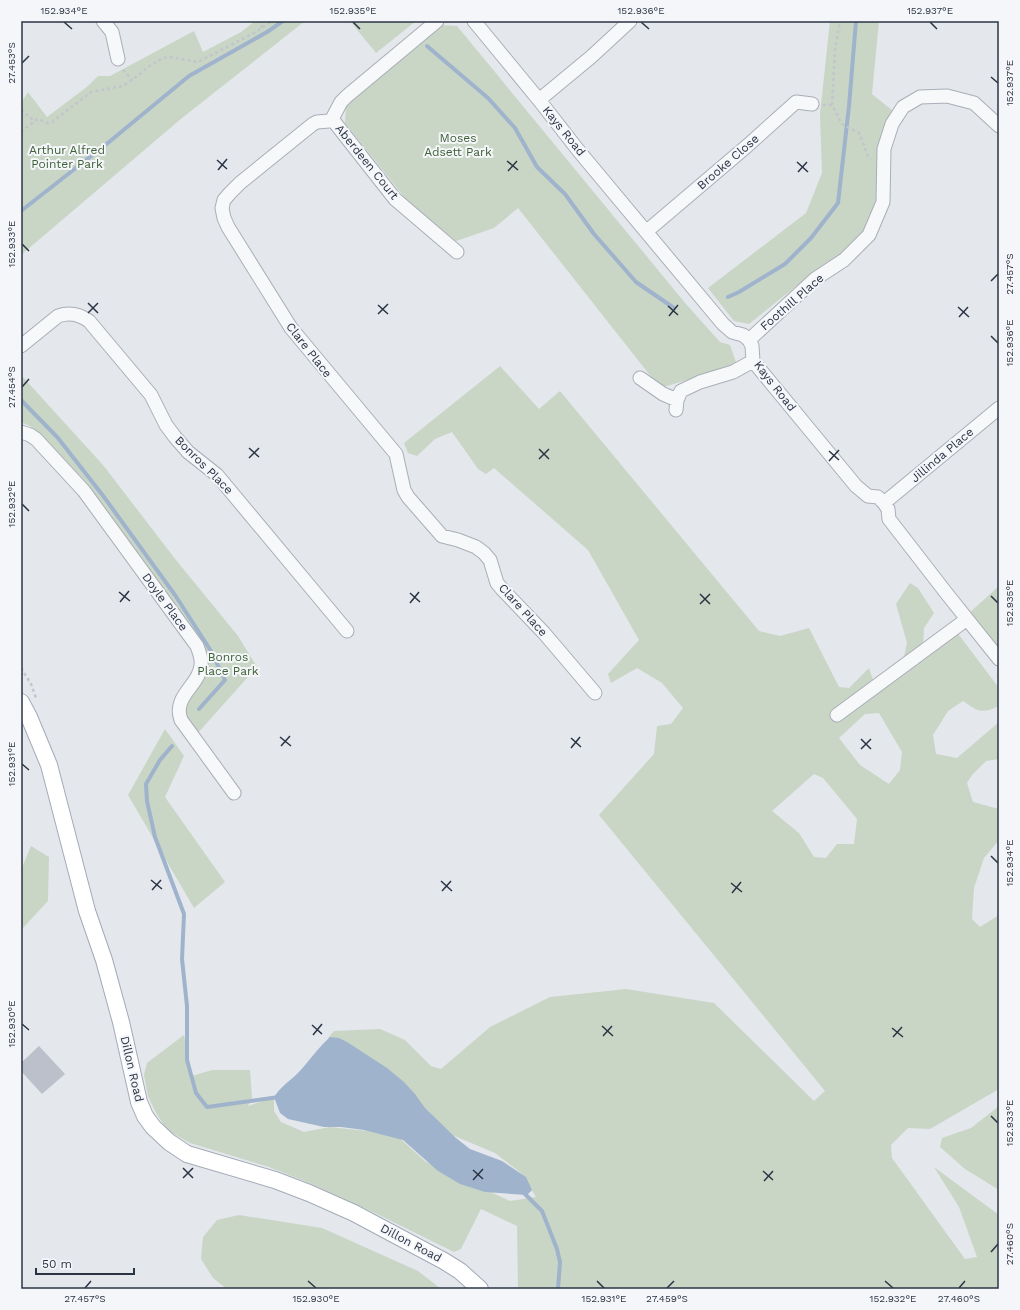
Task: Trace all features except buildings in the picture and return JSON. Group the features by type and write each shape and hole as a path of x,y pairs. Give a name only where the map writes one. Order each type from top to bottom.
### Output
{"main road":[{"name":"Dillon Road","path":"21,702 29,717 49,765 87,911 104,960 119,1015 139,1102 145,1116 153,1127 169,1142 187,1154 275,1180 354,1212 444,1261 460,1271 480,1289"}],"street":[{"path":"103,21 112,32 118,59"},
{"path":"332,119 341,102 347,96 437,21"},
{"name":"Kays Road","path":"474,21 578,150 723,324 732,332 743,335 749,340 752,346 753,361 856,486 868,496 878,498 884,503"},
{"path":"539,100 591,57 630,21"},
{"name":"Foothill Place","path":"749,340 815,279 844,260 869,235 883,202 884,149 892,124 903,107 920,97 946,96 974,103 999,126"},
{"name":"Brooke Close","path":"647,231 796,102 812,104"},
{"name":"Aberdeen Court","path":"332,119 395,199 456,252"},
{"name":"Clare Place","path":"332,119 329,121 312,124 240,183 224,200 222,208 228,227 291,328 396,454 404,490 408,497 442,536 476,547 484,553 490,560 498,583 502,589 544,633 594,694"},
{"name":"Bonros Place","path":"21,346 58,316 71,314 84,317 89,321 151,395 166,425 175,437 188,452 217,475 346,630"},
{"path":"640,378 676,405 681,391 700,382 733,372 753,361"},
{"name":"Jillinda Place","path":"884,503 999,408"},
{"name":"Doyle Place","path":"21,432 36,439 84,491 196,646 200,656 201,665 199,674 181,701 179,714 181,720 234,793"},
{"path":"884,503 888,509 889,520 999,659"},
{"path":"837,715 967,618"}],"path":[{"path":"262,28 261,23 263,21"},
{"path":"21,132 39,119 47,123 52,122 91,92 123,86 148,67 163,58 170,56 198,62 262,28 272,21"},
{"path":"840,21 835,50 832,105 842,124 859,134 868,156 884,170"},
{"path":"812,104 832,105"},
{"path":"21,110 34,122"}],"green space":[{"name":"Arthur Alfred Pointer Park","path":"255,21 305,21 182,118 21,255 21,103 28,92 47,117 88,86 98,76 110,76 194,31 203,52 241,32"},
{"path":"350,21 416,21 376,53"},
{"path":"830,21 879,21 872,94 893,111 879,200 866,229 844,253 820,267 749,324 734,321 708,288 806,213 822,173 820,114"},
{"name":"Moses Adsett Park","path":"439,25 457,26 686,304 720,342 730,345 737,365 660,388 518,208 494,228 456,241 409,203 345,123 346,104"},
{"path":"500,366 539,409 560,391 759,631 780,636 809,628 839,687 849,688 869,668 875,686 901,671 907,643 896,604 910,583 918,588 934,613 924,628 923,648 956,631 999,688 999,706 980,711 963,701 948,711 933,735 936,754 957,758 999,722 999,759 986,761 972,775 967,783 973,802 999,809 999,840 984,858 974,888 972,919 980,927 999,915 999,1089 930,1129 908,1128 891,1145 892,1158 965,1259 977,1257 959,1207 934,1167 999,1215 999,1289 518,1289 517,1226 481,1209 461,1249 454,1252 307,1182 269,1167 190,1143 167,1130 156,1113 148,1096 144,1075 147,1063 184,1035 192,1076 212,1070 250,1070 252,1098 248,1106 274,1097 274,1111 281,1122 304,1132 330,1127 395,1134 426,1162 510,1201 536,1197 521,1173 495,1153 433,1127 333,1047 328,1038 334,1031 380,1029 405,1040 431,1066 441,1069 490,1027 550,997 626,989 714,1003 814,1101 825,1091 599,815 654,754 657,726 671,724 683,708 662,683 637,668 611,683 608,674 639,640 588,550 494,468 486,474 478,469 452,432 435,439 417,456 408,453 404,443","holes":["879,713 902,752 900,770 889,784 860,765 839,738 865,714","814,774 823,778 857,819 854,844 837,844 826,858 814,857 799,833 772,811"]},
{"name":"Bonros Place Park","path":"21,375 103,465 176,560 238,636 257,667 197,734 183,711 204,662 84,486 30,426 21,422"},
{"path":"999,586 999,654 968,614"},
{"path":"165,729 184,756 165,797 225,882 194,908 128,795"},
{"path":"31,846 49,857 48,901 21,930 21,870"},
{"path":"999,1106 999,1190 965,1169 940,1147 942,1138 971,1128"},
{"path":"239,1215 322,1228 418,1271 441,1289 227,1289 213,1278 201,1259 203,1237 217,1220"}],"water":[{"path":"330,1037 339,1038 347,1042 387,1068 404,1082 425,1108 456,1138 470,1149 502,1161 526,1177 532,1190 527,1195 485,1192 460,1184 438,1171 403,1140 364,1130 341,1127 324,1127 288,1119 280,1113 274,1097 299,1072"}],"waterway":[{"path":"21,211 109,142 189,76 267,32 283,21"},
{"path":"728,297 785,264 811,238 838,203 849,106 856,21"},
{"path":"427,46 488,98 515,128 537,167 565,194 594,234 636,282 674,308"},
{"path":"21,400 58,438 104,497 175,595 211,651 225,680 199,709"},
{"path":"172,746 160,760 146,784 147,801 155,837 184,914 182,959 187,1006 187,1060 196,1093 207,1107 279,1097"},
{"path":"524,1193 542,1211 557,1249 560,1262 558,1289"}]}
